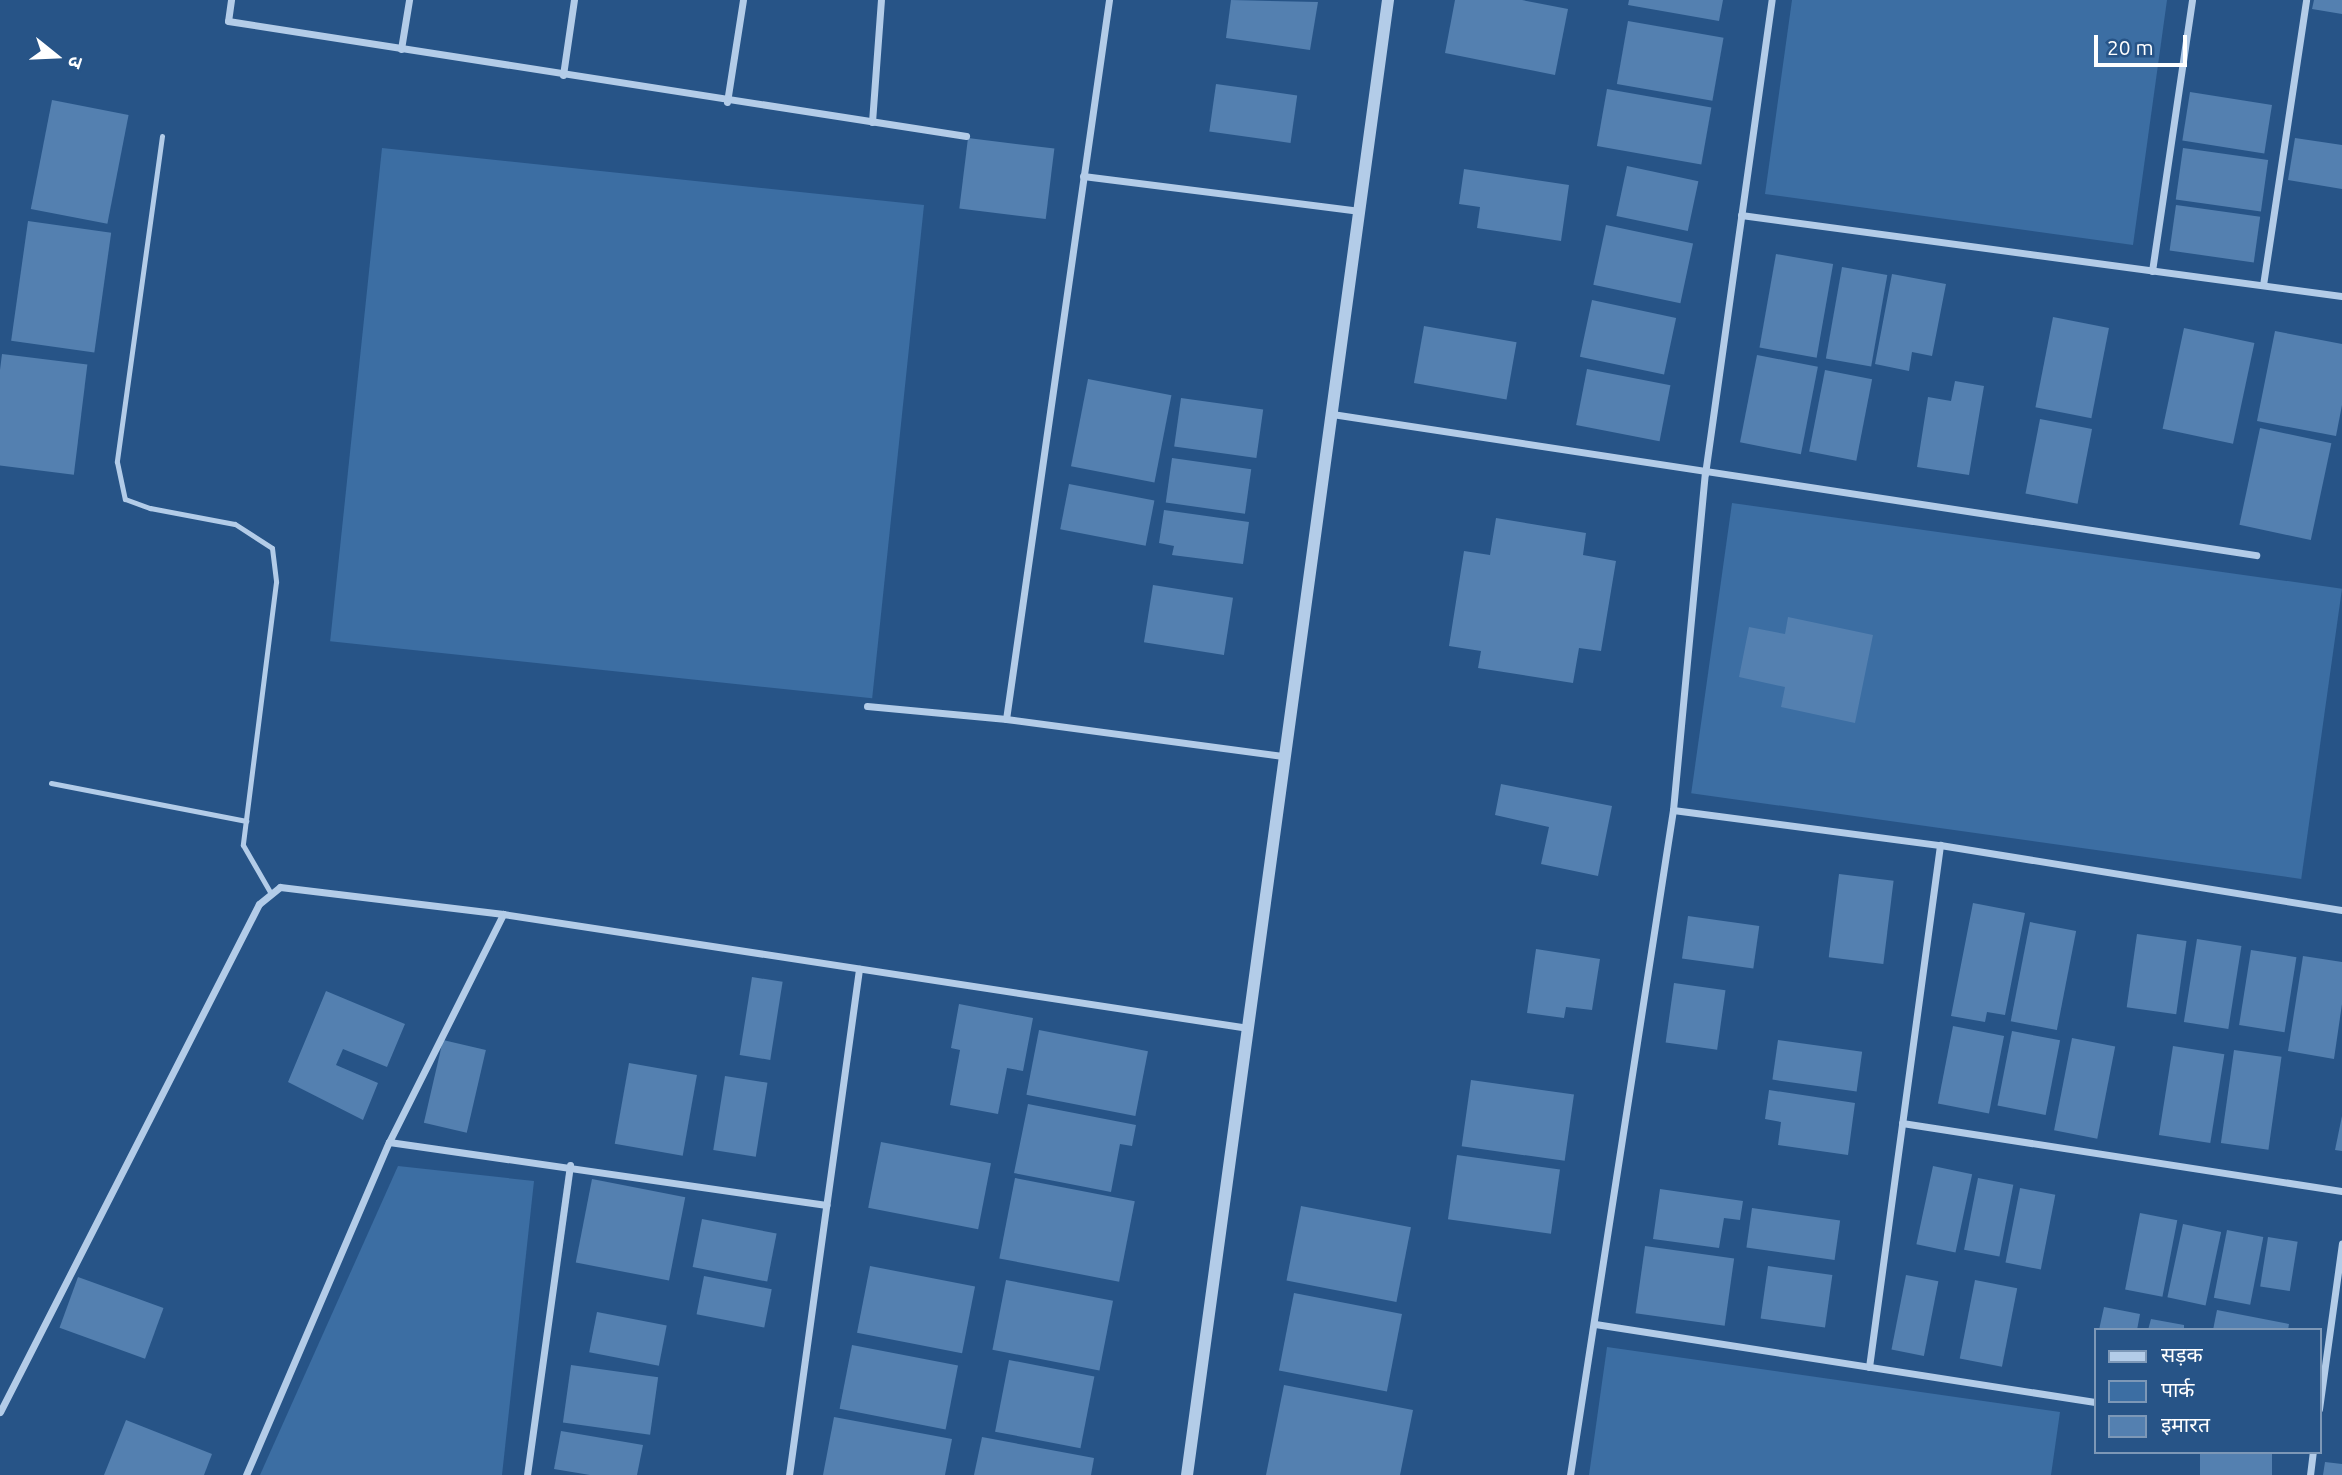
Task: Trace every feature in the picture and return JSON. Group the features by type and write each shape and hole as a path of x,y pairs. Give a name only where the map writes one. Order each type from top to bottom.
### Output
{"street":[{"path":"231,0 228,20 727,102 966,136"},
{"path":"401,49 409,0"},
{"path":"563,75 574,0"},
{"path":"727,102 743,0"},
{"path":"872,122 881,0"},
{"path":"1006,719 1109,0"},
{"path":"1186,1475 1388,0"},
{"path":"1570,1475 1673,810 1705,474 1772,0"},
{"path":"2152,271 2192,0"},
{"path":"2263,285 2306,0"},
{"path":"1083,176 1360,212"},
{"path":"1741,215 2342,296"},
{"path":"1332,414 1705,474 2256,555"},
{"path":"867,706 1006,719 1285,756"},
{"path":"1673,810 1940,845 2342,910"},
{"path":"1869,1367 1940,845"},
{"path":"0,1412 270,892 280,887 503,914 1248,1028"},
{"path":"246,1475 389,1142 503,914"},
{"path":"789,1475 859,969"},
{"path":"1902,1123 2342,1191"},
{"path":"389,1142 570,1165 826,1205"},
{"path":"527,1475 570,1165"},
{"path":"2321,1395 2342,1244"},
{"path":"1595,1324 2094,1402"},
{"path":"2310,1475 2313,1454"}],"lane":[{"path":"162,136 117,462 125,499 150,508 235,524 272,548 276,582 243,845 270,892"},
{"path":"51,783 246,821"}],"green space":[{"path":"1792,0 2167,0 2133,245 1765,194"},
{"path":"382,148 924,205 872,698 330,641"},
{"path":"1732,503 2342,589 2301,879 1691,793"},
{"path":"398,1166 534,1181 502,1475 260,1475"},
{"path":"1607,1347 2060,1412 2051,1475 1589,1475"}],"building":[{"path":"1231,0 1318,2 1310,50 1226,38"},
{"path":"1455,0 1522,0 1568,9 1555,75 1445,53"},
{"path":"1629,0 1723,0 1719,21 1628,5"},
{"path":"2314,0 2342,0 2342,14 2312,9"},
{"path":"1628,21 1724,38 1712,101 1617,84"},
{"path":"1216,84 1297,95 1291,143 1209,132"},
{"path":"1607,89 1711,107 1701,165 1597,146"},
{"path":"2190,92 2272,105 2264,153 2182,140"},
{"path":"52,100 129,115 107,224 31,209"},
{"path":"968,138 1054,149 1046,219 959,208"},
{"path":"2295,138 2342,145 2342,189 2288,180"},
{"path":"2183,148 2268,160 2261,211 2176,199"},
{"path":"1627,166 1698,181 1688,231 1616,216"},
{"path":"1464,169 1569,185 1561,241 1477,228 1480,207 1459,204"},
{"path":"2176,205 2260,217 2254,262 2170,251"},
{"path":"28,221 111,233 94,353 11,341"},
{"path":"1606,225 1693,244 1680,303 1593,285"},
{"path":"1776,254 1833,264 1817,358 1760,348"},
{"path":"1842,267 1887,275 1871,367 1826,359"},
{"path":"1892,274 1946,284 1932,356 1912,352 1909,371 1875,364"},
{"path":"1592,300 1676,318 1664,375 1580,357"},
{"path":"2053,317 2109,328 2091,418 2035,407"},
{"path":"1424,326 1517,342 1507,399 1414,383"},
{"path":"2184,328 2254,343 2233,444 2163,429"},
{"path":"2275,331 2342,344 2342,405 2336,436 2257,421"},
{"path":"2,354 87,364 74,475 0,466"},
{"path":"1757,355 1818,367 1801,454 1740,442"},
{"path":"1587,369 1670,385 1660,441 1576,425"},
{"path":"1825,370 1872,379 1856,461 1809,451"},
{"path":"1088,379 1171,395 1154,483 1071,466"},
{"path":"1955,381 1984,386 1969,475 1917,467 1928,397 1951,401"},
{"path":"1181,398 1263,410 1256,458 1174,447"},
{"path":"2040,419 2092,429 2078,504 2025,494"},
{"path":"2260,428 2331,443 2311,540 2239,525"},
{"path":"1172,458 1251,469 1245,514 1166,503"},
{"path":"1069,484 1154,501 1146,546 1060,529"},
{"path":"1164,510 1249,522 1243,564 1172,555 1174,546 1159,543"},
{"path":"1496,518 1586,533 1583,555 1616,561 1601,651 1579,648 1573,683 1478,668 1481,651 1449,646 1464,551 1490,555"},
{"path":"1153,585 1233,598 1224,655 1144,642"},
{"path":"1788,617 1873,635 1855,723 1781,707 1785,687 1739,677 1749,627 1785,634"},
{"path":"1501,784 1612,806 1598,876 1541,864 1549,827 1495,815"},
{"path":"1839,874 1894,881 1883,964 1829,957"},
{"path":"1973,903 2025,913 2005,1015 1987,1012 1985,1022 1951,1016"},
{"path":"1688,916 1759,926 1753,969 1682,959"},
{"path":"2030,922 2076,931 2057,1030 2011,1021"},
{"path":"2137,934 2187,941 2176,1014 2127,1007"},
{"path":"2197,939 2241,946 2228,1029 2184,1022"},
{"path":"1536,949 1600,959 1592,1010 1566,1007 1564,1018 1527,1013"},
{"path":"2251,950 2296,957 2285,1032 2239,1025"},
{"path":"2303,956 2342,962 2342,1004 2334,1059 2288,1051"},
{"path":"752,977 783,982 770,1060 740,1055"},
{"path":"1674,983 1725,990 1717,1050 1666,1042"},
{"path":"326,991 405,1024 387,1067 343,1049 336,1065 378,1083 363,1120 288,1082"},
{"path":"959,1004 1033,1018 1023,1071 1007,1068 998,1114 950,1105 960,1050 951,1048"},
{"path":"1953,1026 2004,1036 1989,1113 1938,1104"},
{"path":"1039,1030 1148,1051 1135,1116 1026,1095"},
{"path":"2012,1031 2060,1040 2046,1115 1997,1106"},
{"path":"2072,1038 2115,1046 2097,1139 2054,1130"},
{"path":"443,1040 486,1050 467,1133 424,1123"},
{"path":"1778,1040 1862,1052 1857,1091 1772,1080"},
{"path":"2173,1046 2224,1054 2210,1143 2159,1135"},
{"path":"2234,1050 2282,1057 2268,1150 2221,1143"},
{"path":"629,1063 697,1075 683,1156 615,1144"},
{"path":"725,1076 767,1083 756,1157 713,1150"},
{"path":"1471,1080 1574,1094 1565,1161 1462,1146"},
{"path":"1769,1090 1855,1103 1848,1155 1778,1145 1781,1122 1765,1119"},
{"path":"1028,1104 1136,1125 1132,1146 1120,1144 1111,1192 1014,1173"},
{"path":"2342,1116 2342,1151 2335,1150"},
{"path":"881,1142 991,1163 978,1229 868,1208"},
{"path":"1457,1155 1560,1169 1551,1234 1448,1219"},
{"path":"1933,1166 1972,1174 1955,1253 1916,1244"},
{"path":"1015,1178 1135,1201 1119,1282 999,1258"},
{"path":"1978,1178 2013,1185 1999,1257 1964,1250"},
{"path":"592,1179 685,1197 669,1281 576,1262"},
{"path":"2020,1188 2055,1195 2041,1269 2005,1263"},
{"path":"1660,1189 1743,1201 1740,1220 1724,1218 1719,1248 1653,1239"},
{"path":"1301,1206 1411,1227 1396,1302 1286,1281"},
{"path":"1752,1208 1840,1220 1835,1260 1746,1248"},
{"path":"2140,1213 2177,1220 2162,1297 2125,1290"},
{"path":"702,1219 777,1234 767,1282 693,1267"},
{"path":"2183,1224 2221,1232 2206,1305 2167,1297"},
{"path":"2227,1230 2263,1237 2250,1305 2214,1298"},
{"path":"2268,1237 2298,1242 2290,1291 2260,1286"},
{"path":"1645,1246 1734,1259 1725,1326 1636,1313"},
{"path":"870,1266 975,1286 962,1353 857,1333"},
{"path":"1768,1266 1832,1275 1825,1328 1761,1318"},
{"path":"1906,1275 1938,1281 1924,1356 1891,1350"},
{"path":"704,1276 772,1289 764,1327 697,1314"},
{"path":"78,1277 164,1308 145,1359 60,1328"},
{"path":"1006,1280 1113,1301 1099,1370 992,1350"},
{"path":"1975,1280 2017,1288 2002,1367 1960,1359"},
{"path":"1294,1293 1402,1314 1387,1392 1279,1371"},
{"path":"2104,1307 2140,1314 2137,1328 2099,1328"},
{"path":"2217,1310 2289,1324 2288,1328 2213,1328"},
{"path":"597,1312 667,1326 659,1366 589,1352"},
{"path":"2151,1319 2184,1325 2184,1328 2149,1328"},
{"path":"852,1345 958,1366 946,1429 840,1409"},
{"path":"1009,1360 1094,1377 1080,1448 995,1432"},
{"path":"571,1365 658,1377 650,1435 563,1422"},
{"path":"1284,1385 1413,1410 1400,1475 1266,1475"},
{"path":"834,1417 952,1439 945,1475 823,1475"},
{"path":"126,1420 212,1454 204,1475 104,1475"},
{"path":"561,1431 643,1445 637,1475 590,1475 554,1469"},
{"path":"982,1437 1094,1458 1091,1475 974,1475"},
{"path":"2200,1454 2272,1454 2272,1475 2200,1475"},
{"path":"2325,1462 2342,1464 2342,1475 2323,1475"}]}
